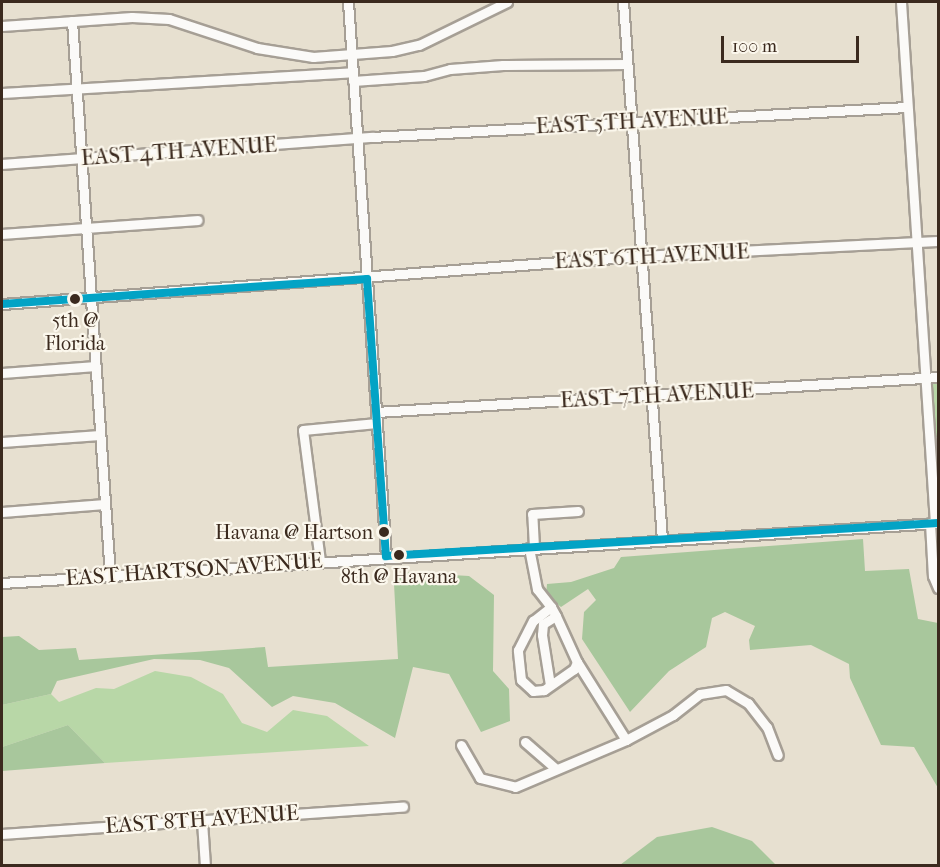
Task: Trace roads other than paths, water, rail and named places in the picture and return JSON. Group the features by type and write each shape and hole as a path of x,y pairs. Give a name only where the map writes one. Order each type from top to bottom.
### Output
{"street":[{"path":"348,2 386,556 935,523"},
{"path":"2,26 72,21 169,19 280,54 351,55 419,45 507,2"},
{"path":"623,2 662,540"},
{"path":"901,2 935,523 933,576 939,588"},
{"path":"72,21 110,576"},
{"path":"2,93 76,88 424,76 450,69 503,65 627,64"},
{"name":"EAST 5TH AVENUE","path":"357,140 907,107"},
{"name":"EAST 4TH AVENUE","path":"2,164 357,140"},
{"path":"2,234 198,220"},
{"name":"EAST 6TH AVENUE","path":"367,279 640,256 939,241"},
{"path":"2,304 367,279"},
{"path":"2,373 96,366"},
{"name":"EAST 7TH AVENUE","path":"376,412 939,377"},
{"path":"320,561 303,430 377,423"},
{"path":"2,442 100,435"},
{"path":"2,512 105,504"},
{"path":"578,511 532,514 532,578 553,612 577,662 626,740"},
{"name":"EAST HARTSON AVENUE","path":"2,583 386,556"},
{"path":"553,612 533,621 518,650 521,680 526,688 533,691 550,685 574,669 577,662"},
{"path":"550,685 542,635 543,624 553,612"},
{"path":"460,745 480,778 515,787 626,740 673,715 700,694 726,690 748,703 767,727 778,755"},
{"path":"525,742 556,770"},
{"name":"EAST 8TH AVENUE","path":"2,834 403,807"},
{"path":"202,821 205,866"}],"place":[{"name":"5th @ Florida","path":"75,299"},
{"name":"Havana @ Hartson","path":"384,532"},
{"name":"8th @ Havana","path":"399,555"}]}
